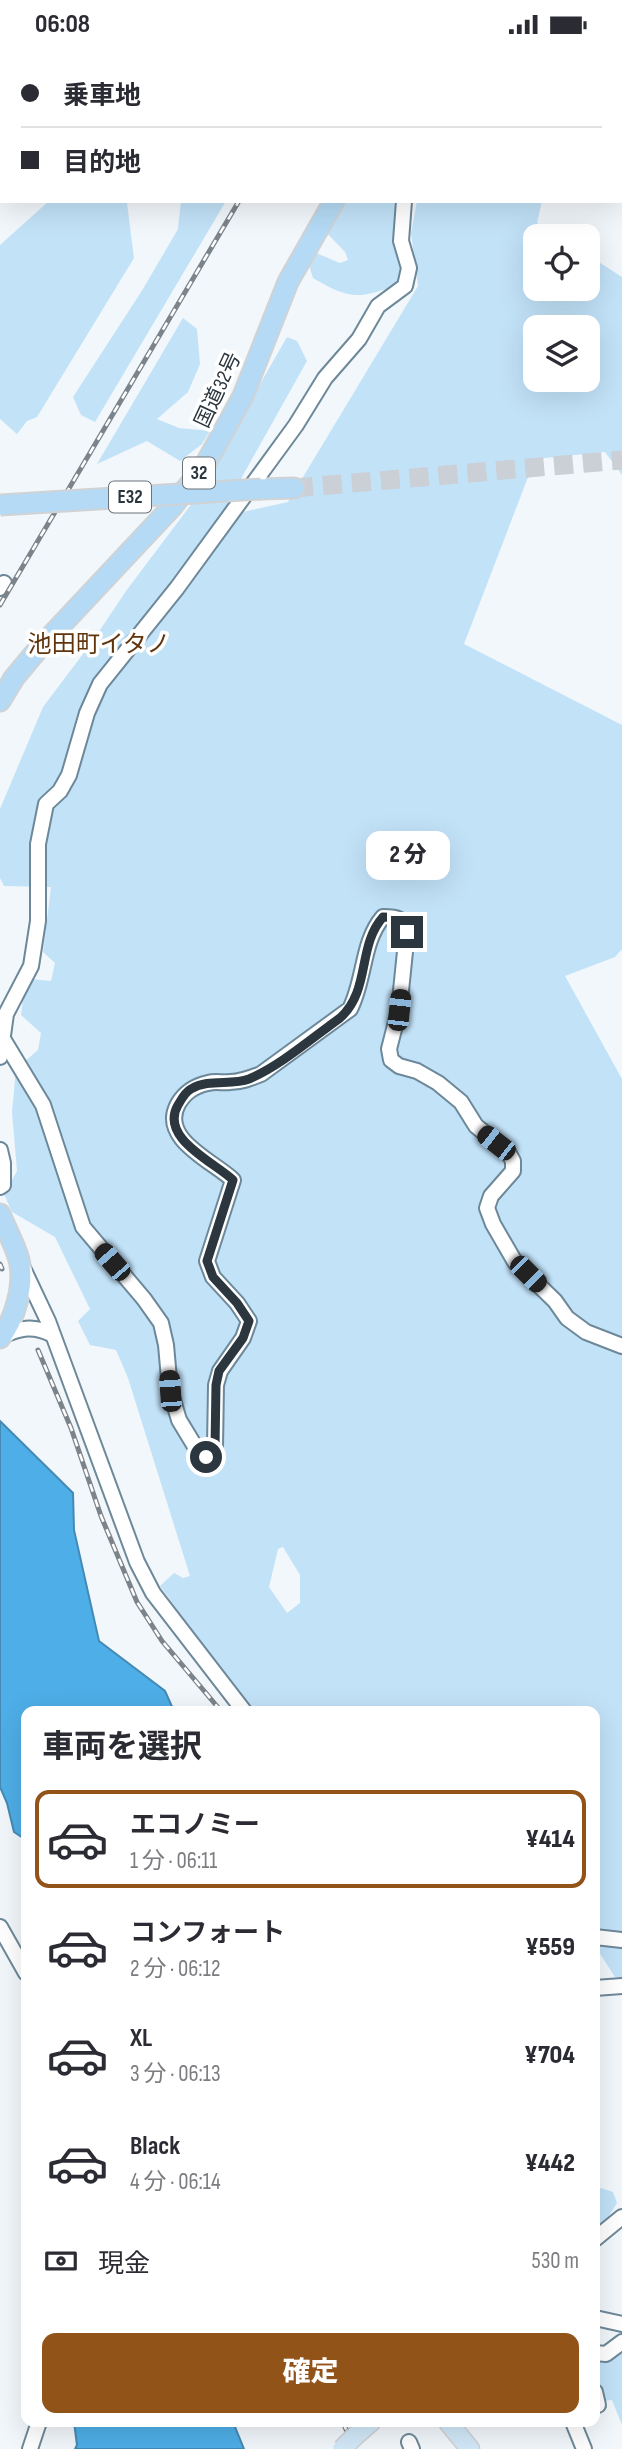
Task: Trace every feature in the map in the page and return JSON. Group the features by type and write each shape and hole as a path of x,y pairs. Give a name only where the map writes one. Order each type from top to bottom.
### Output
{"highway":[{"name":"国道32号","path":"0,701 14,678 34,654 171,508 205,465 243,396 288,282 333,203"},
{"name":"E32","path":"0,505 294,488"},
{"path":"0,1214 19,1261 20,1282 9,1329"}],"main road":[{"path":"342,2449 365,2427"},
{"path":"452,2427 470,2449"}],"street":[{"path":"0,1057 6,1014 31,966 38,921 38,844 46,804 60,791 69,775 87,713 100,684 177,588 296,425 326,378 359,339 377,306 405,286 409,268 401,240 404,203"},
{"path":"2,1039 43,1105 83,1227 161,1323 170,1391 179,1420 199,1453 206,1457 212,1454 215,1447 216,1385 219,1371 243,1338 249,1321 237,1303 213,1277 207,1261 233,1180 182,1142 174,1124 174,1112 190,1089 209,1082 245,1080 261,1074 351,1009 378,923 383,917 397,917 404,922 407,932 399,1010 389,1049 391,1060 438,1083 461,1102 477,1126 508,1152 513,1161 513,1171 491,1196 487,1208 514,1262 555,1301 567,1318 586,1332 622,1346"},
{"path":"0,1150 4,1177 0,1187"},
{"path":"19,1261 38,1299 137,1562 153,1593 240,1706"},
{"path":"9,1329 34,1328 51,1334"},
{"path":"0,1927 21,1964"},
{"path":"600,1938 622,1940"},
{"path":"600,1987 622,1986"},
{"path":"600,2235 622,2217"},
{"path":"600,2319 622,2324"},
{"path":"600,2353 606,2354 622,2341"},
{"path":"30,2449 37,2427"},
{"path":"575,2427 584,2449"}],"shaded area":[{"path":"47,203 127,203 134,258 37,417 27,421 17,434 0,419 0,245"},
{"path":"181,203 225,203 95,422 81,415 73,397 143,289 178,229"},
{"path":"343,203 398,203 393,237 403,271 398,285 373,293 354,295 346,294 313,278 309,265 316,253 340,263 348,260 345,252 326,232"},
{"path":"417,203 542,203 539,224 523,224 523,301 600,301 600,263 622,277 622,475 605,452 535,459 464,644 622,725 622,949 615,957 565,976 622,1079 622,1977 615,1977 600,1954 600,1706 247,1706 160,1586 174,1573 183,1578 190,1576 128,1378 116,1350 90,1345 78,1321 90,1309 55,1237 12,1212 4,1194 17,1171 12,1112 16,1069 38,1050 41,1033 21,1015 23,1000 31,979 51,981 55,963 43,952 51,887 4,886 0,878 0,809 43,707 190,506 287,337 297,341 307,361 228,502 243,512 288,502 418,286 411,233","holes":["283,1547 300,1575 300,1603 287,1613 269,1587 278,1549"]},
{"path":"183,318 197,329 200,364 188,392 157,419 179,428 210,431 202,444 180,461 147,441 97,464"},
{"path":"600,2188 613,2192 617,2203 607,2219 600,2224"},
{"path":"622,2331 622,2425 612,2400 600,2401 600,2350"}],"water":[{"path":"0,1421 73,1493 74,1530 99,1641 165,1691 172,1706 21,1706 21,1837 14,1832 0,1787"},
{"path":"75,2427 235,2427 244,2449 75,2449"}],"tunnel":[{"path":"294,488 622,460"}],"railway":[{"path":"0,605 238,203"},
{"path":"0,1264 2,1269"},
{"path":"38,1350 71,1428 101,1516 137,1602 162,1641 217,1706"},
{"path":"345,2427 354,2449"}],"district":[{"name":"池田町イタノ","path":"99,644"}],"route":[{"path":"206,1457 212,1454 215,1447 216,1385 219,1371 243,1338 249,1321 237,1303 213,1277 207,1261 233,1180 182,1142 174,1124 174,1112 190,1089 209,1082 245,1080 261,1074 340,1018 351,1009 357,995 372,936 378,923 383,917 397,917 404,922 407,932"}]}
